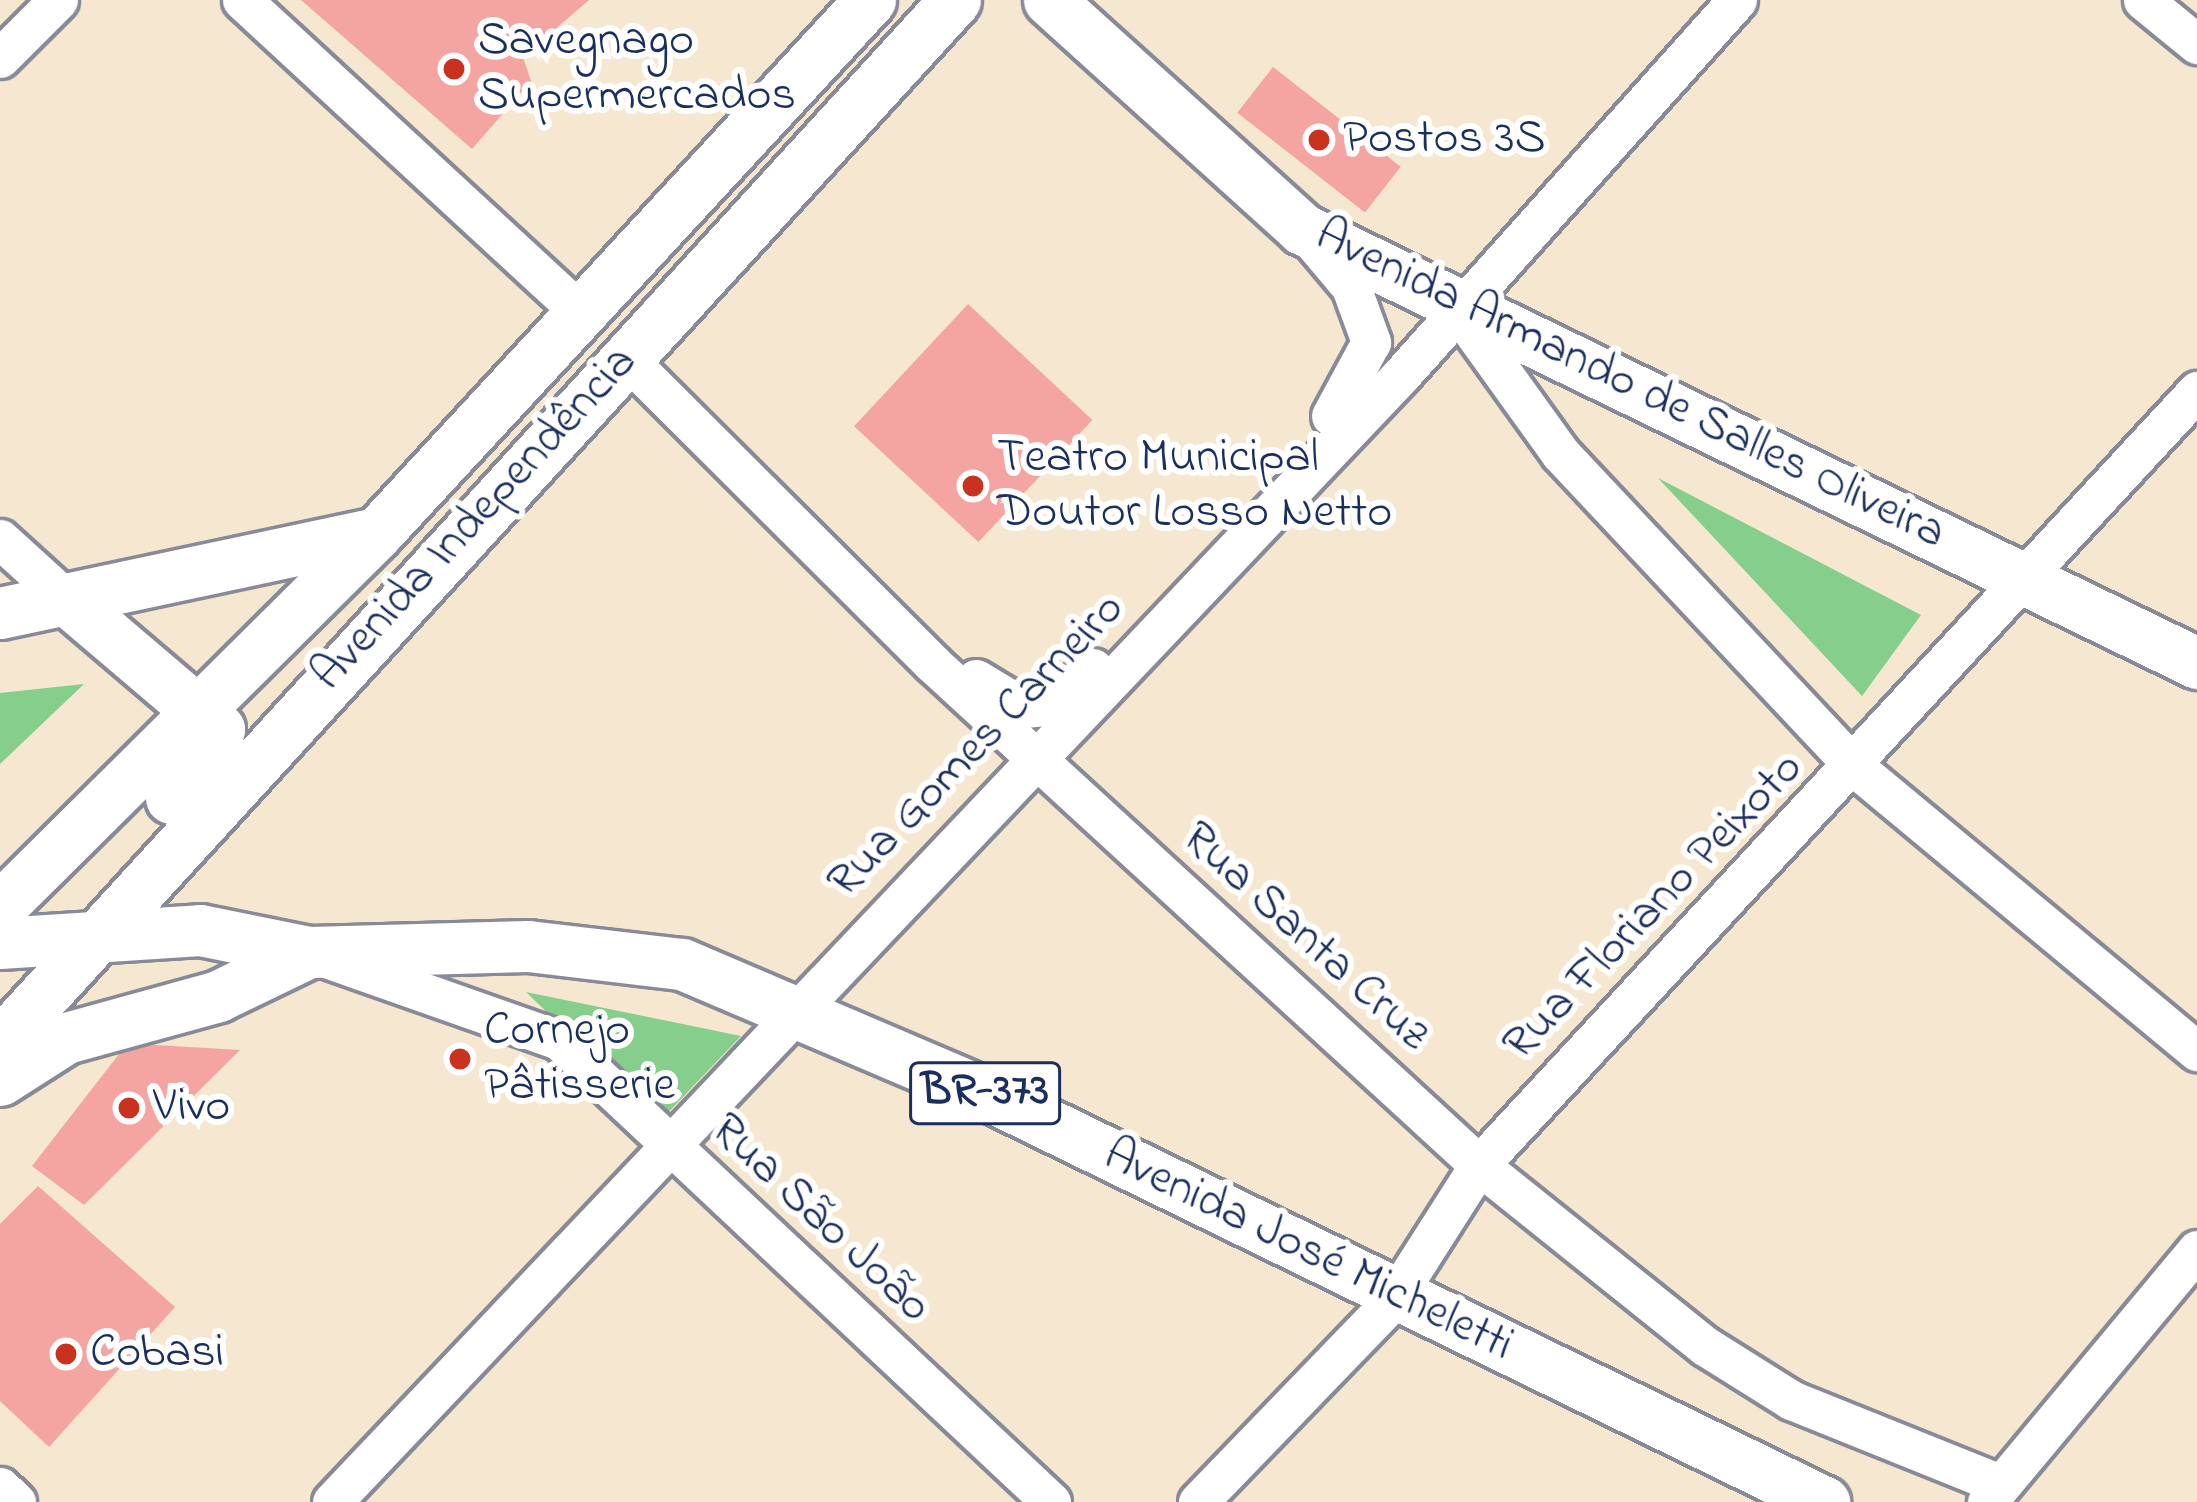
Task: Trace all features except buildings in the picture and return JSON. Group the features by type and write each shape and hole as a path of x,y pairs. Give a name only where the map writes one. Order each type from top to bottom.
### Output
{"main road":[{"name":"Avenida Independência","path":"0,907 377,533 870,0"},
{"name":"Avenida Independência","path":"0,1042 82,943 955,0"},
{"name":"Avenida Armando de Salles Oliveira","path":"1049,0 1302,229 1458,310 2019,572 2197,663"},
{"path":"0,613 377,533"},
{"path":"66,599 219,729 212,757 161,808 151,869"},
{"name":"Avenida José Micheletti","path":"82,943 200,930 309,952 612,951 800,1006 1393,1300 1586,1381 1824,1502"},
{"name":"BR-373","path":"0,943 82,943"},
{"path":"0,1080 66,1038 218,996 309,952"}],"street":[{"path":"0,58 58,0"},
{"path":"242,0 581,313"},
{"name":"Rua Gomes Carneiro","path":"332,1502 1458,310 1737,0"},
{"path":"2144,0 2197,44"},
{"name":"Rua Gomes Carneiro","path":"874,605 1024,708 1070,693 1366,369 1371,342 1352,287 1302,229"},
{"path":"1458,310 1560,453 1856,769 2197,1051"},
{"name":"Rua Santa Cruz","path":"625,357 1036,760 1479,1165 1705,1346 1791,1400 1992,1492"},
{"name":"Rua Floriano Peixoto","path":"1198,1502 1393,1300 1479,1165 1856,769 2019,572 2197,391"},
{"path":"0,539 66,599"},
{"name":"Rua São João","path":"309,952 559,1040 1051,1502"},
{"path":"1992,1492 2197,1250"},
{"path":"0,1487 16,1502"}],"green space":[{"path":"1658,478 1921,615 1862,696"},
{"path":"84,684 0,764 0,693"},
{"path":"526,992 741,1036 660,1121"}],"place":[{"name":"Savegnago Supermercados","path":"454,69"},
{"name":"Postos 3S","path":"1319,140"},
{"name":"Teatro Municipal Doutor Losso Netto","path":"973,486"},
{"name":"Cornejo Pâtisserie","path":"460,1059"},
{"name":"Vivo","path":"129,1108"},
{"name":"Cobasi","path":"66,1354"}]}
